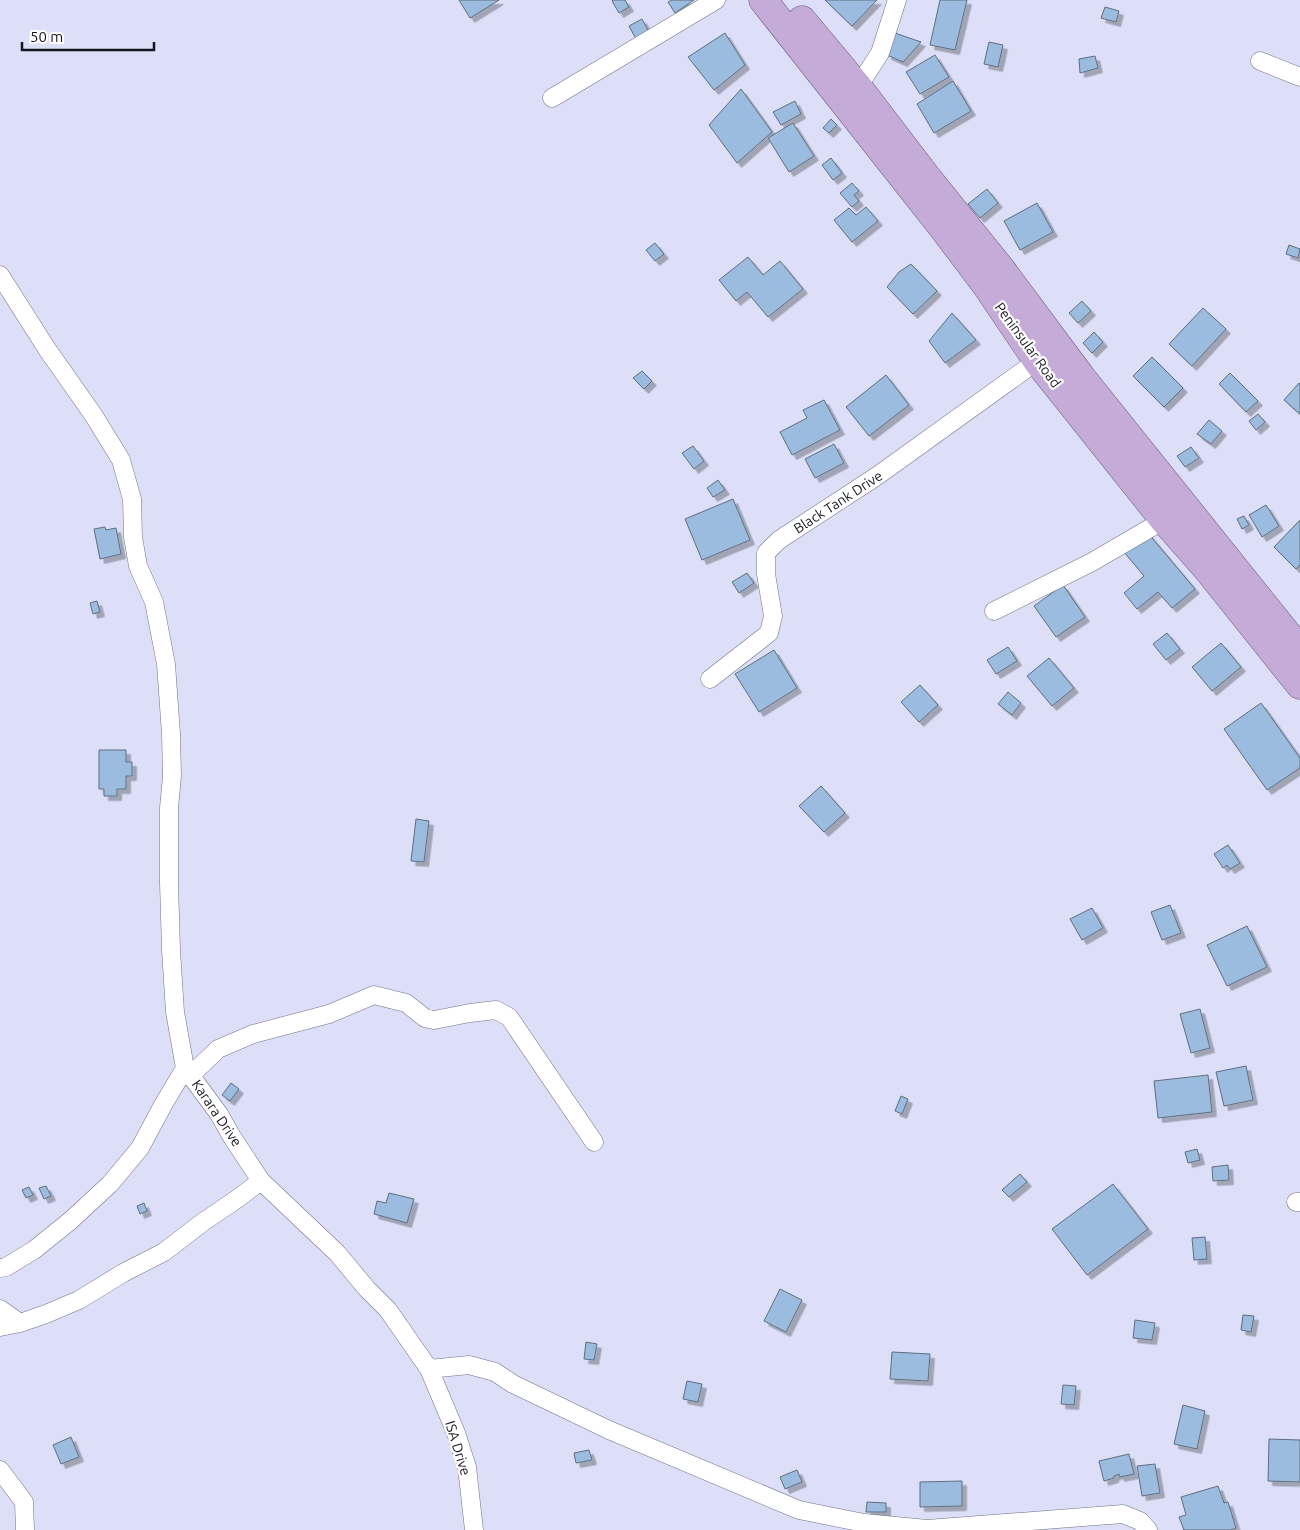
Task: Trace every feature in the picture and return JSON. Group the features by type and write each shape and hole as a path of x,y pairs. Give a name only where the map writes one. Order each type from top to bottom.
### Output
{"main road":[{"name":"Peninsular Road","path":"763,0 986,285 1300,650"},
{"name":"Peninsular Road","path":"786,0 858,87 926,176 1001,269 1047,354 1164,520 1208,570 1300,685"}],"street":[{"path":"552,98 716,0"},
{"path":"858,87 880,53 897,0"},
{"path":"1260,61 1300,77"},
{"path":"0,275 121,460 132,499 133,536 138,566 154,602 166,664 172,776 169,808 171,950 175,1012 188,1071 218,1049 253,1034 329,1014 374,995 406,1003 425,1018 434,1020 496,1010 509,1016 594,1142"},
{"name":"Black Tank Drive","path":"710,679 769,633 773,616 766,574 766,552 779,540 877,476 1047,354"},
{"path":"994,612 1092,562 1164,520"},
{"name":"Karara Drive","path":"0,1268 6,1267 34,1250 70,1221 110,1184 140,1148 163,1105 188,1071 219,1114 261,1181 337,1253 367,1289 388,1310 429,1369"},
{"path":"0,1326 20,1323 80,1300 123,1273 164,1252 261,1181"},
{"path":"0,1309 20,1323"},
{"path":"429,1369 469,1365 495,1372 513,1384 609,1430 799,1510 864,1523 927,1529 1123,1514 1140,1521 1148,1530"},
{"name":"ISA Drive","path":"429,1369 456,1433 467,1467 474,1530"},
{"path":"0,1470 24,1502 25,1530"}],"building":[{"path":"459,0 499,0 470,18"},
{"path":"613,0 625,0 629,7 619,13"},
{"path":"672,0 694,0 675,13 668,2"},
{"path":"825,0 877,0 852,26"},
{"path":"940,0 967,0 955,50 930,45"},
{"path":"1105,7 1119,11 1116,22 1101,18"},
{"path":"642,19 649,32 636,39 629,26"},
{"path":"892,32 921,42 903,62 887,55"},
{"path":"725,33 745,65 714,90 688,57"},
{"path":"989,42 1003,45 998,67 984,64"},
{"path":"935,55 949,77 920,94 906,72"},
{"path":"1095,56 1098,68 1080,73 1079,59"},
{"path":"953,81 971,111 934,133 917,104"},
{"path":"741,89 772,132 737,163 709,125"},
{"path":"795,101 801,114 781,125 773,112"},
{"path":"831,119 837,125 829,133 823,128"},
{"path":"793,123 814,156 789,172 768,138"},
{"path":"831,158 842,173 833,180 822,165"},
{"path":"852,183 859,191 854,195 859,201 852,207 840,193"},
{"path":"987,189 998,203 980,218 968,204"},
{"path":"1037,203 1053,232 1020,250 1004,221"},
{"path":"866,207 878,221 852,242 834,220 849,208 856,215"},
{"path":"655,243 664,254 655,261 646,250"},
{"path":"1289,245 1300,249 1298,258 1286,254"},
{"path":"748,257 763,275 780,261 803,289 768,317 747,292 736,301 719,280"},
{"path":"911,264 937,291 913,314 887,287 899,272"},
{"path":"1082,301 1091,311 1078,323 1069,313"},
{"path":"1203,308 1226,329 1192,366 1169,344"},
{"path":"952,313 976,340 945,363 929,341"},
{"path":"1094,332 1103,342 1092,353 1083,343"},
{"path":"1152,357 1183,388 1164,407 1133,376"},
{"path":"642,371 652,381 644,389 633,378"},
{"path":"1230,373 1258,401 1246,412 1219,384"},
{"path":"886,375 909,405 869,436 846,407"},
{"path":"1300,384 1300,414 1284,400"},
{"path":"824,400 840,430 792,455 780,432 807,418 803,410"},
{"path":"1258,414 1265,422 1256,430 1249,421"},
{"path":"1209,420 1222,431 1211,444 1197,434"},
{"path":"834,444 844,463 815,478 805,459"},
{"path":"693,446 704,461 694,469 682,453"},
{"path":"1191,447 1199,458 1185,467 1177,456"},
{"path":"718,480 725,490 713,497 707,488"},
{"path":"733,499 750,540 702,560 685,519"},
{"path":"1266,505 1279,526 1262,537 1249,515"},
{"path":"1244,516 1249,525 1242,529 1237,519"},
{"path":"1300,520 1300,565 1296,569 1274,547"},
{"path":"105,527 106,530 116,528 121,554 100,559 94,529"},
{"path":"1147,532 1195,589 1172,608 1158,592 1137,609 1124,593 1144,576 1124,552"},
{"path":"747,573 754,583 739,593 732,582"},
{"path":"1063,585 1085,617 1056,637 1034,606"},
{"path":"97,601 100,612 93,614 90,603"},
{"path":"1167,633 1180,649 1166,660 1153,644"},
{"path":"1221,643 1241,667 1212,691 1192,667"},
{"path":"1008,647 1017,661 996,674 987,660"},
{"path":"774,650 797,688 759,712 735,674"},
{"path":"1049,658 1074,688 1052,706 1027,676"},
{"path":"920,685 938,705 919,722 901,702"},
{"path":"1008,692 1021,703 1012,715 998,704"},
{"path":"1261,703 1300,758 1300,768 1267,790 1224,729"},
{"path":"99,750 126,750 126,762 132,762 132,776 126,776 126,789 117,789 117,796 104,796 104,789 99,789"},
{"path":"821,786 845,813 824,832 799,806"},
{"path":"416,819 429,821 424,862 411,861"},
{"path":"1228,845 1240,863 1230,869 1227,865 1223,868 1214,854"},
{"path":"1170,905 1181,933 1162,940 1151,912"},
{"path":"1092,908 1103,928 1082,940 1070,919"},
{"path":"1247,926 1267,967 1227,986 1207,945"},
{"path":"1200,1009 1210,1048 1191,1053 1180,1014"},
{"path":"1246,1066 1253,1100 1224,1106 1216,1072"},
{"path":"1208,1075 1212,1112 1158,1118 1154,1081"},
{"path":"231,1083 239,1089 230,1101 222,1095"},
{"path":"901,1096 908,1099 902,1114 895,1111"},
{"path":"1197,1149 1200,1160 1188,1163 1185,1152"},
{"path":"1228,1165 1229,1180 1213,1181 1212,1167"},
{"path":"1020,1174 1027,1182 1009,1197 1002,1190"},
{"path":"1113,1184 1148,1229 1087,1275 1052,1229"},
{"path":"46,1186 51,1196 44,1199 39,1188"},
{"path":"29,1187 33,1195 26,1198 22,1190"},
{"path":"389,1193 414,1199 407,1223 374,1214 377,1201 386,1203"},
{"path":"144,1203 147,1211 140,1214 137,1206"},
{"path":"1205,1237 1207,1259 1194,1260 1192,1238"},
{"path":"780,1289 802,1300 786,1332 764,1321"},
{"path":"1243,1315 1254,1316 1251,1332 1241,1330"},
{"path":"1135,1320 1155,1323 1152,1340 1133,1338"},
{"path":"586,1342 597,1344 594,1360 584,1359"},
{"path":"892,1352 930,1354 928,1381 890,1379"},
{"path":"687,1381 702,1384 698,1402 683,1399"},
{"path":"1063,1385 1076,1386 1074,1405 1061,1404"},
{"path":"1183,1405 1205,1411 1197,1449 1174,1444"},
{"path":"71,1437 79,1457 61,1464 53,1445"},
{"path":"1269,1439 1300,1440 1300,1482 1268,1481"},
{"path":"589,1450 592,1460 576,1463 574,1453"},
{"path":"1129,1454 1134,1474 1120,1477 1119,1474 1114,1476 1114,1478 1104,1481 1099,1461"},
{"path":"1155,1464 1160,1493 1142,1496 1137,1466"},
{"path":"797,1470 802,1482 785,1489 780,1477"},
{"path":"962,1481 962,1506 920,1507 920,1482"},
{"path":"1218,1486 1224,1503 1228,1502 1236,1528 1231,1530 1184,1530 1179,1517 1186,1515 1181,1497"},
{"path":"867,1502 886,1503 886,1512 866,1512"}]}
